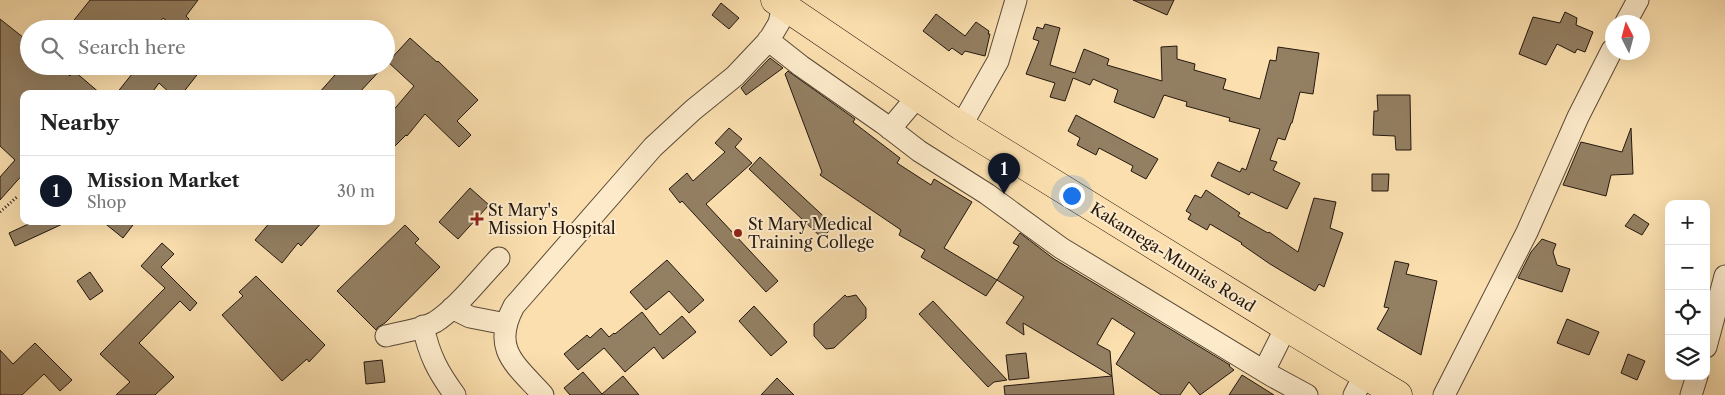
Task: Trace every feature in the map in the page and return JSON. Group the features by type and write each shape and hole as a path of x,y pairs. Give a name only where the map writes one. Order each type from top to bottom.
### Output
{"highway":[{"name":"Kakamega-Mumias Road","path":"779,3 961,126 1286,327 1360,385 1398,395"}],"street":[{"path":"961,126 998,61 1016,0"},
{"path":"1630,15 1638,0"},
{"path":"543,395 517,366 504,343 506,324 514,306 524,292 653,147 693,110 735,76 768,40 779,23 779,3"},
{"path":"768,40 800,66 890,128 919,151 987,194 1061,248 1307,395"},
{"path":"1444,395 1527,232 1578,116 1607,60"},
{"path":"890,128 917,97"},
{"path":"386,336 433,323 452,308 499,258"},
{"path":"1709,335 1725,276"},
{"path":"452,308 470,317 506,324"},
{"path":"423,326 433,362 455,395"},
{"path":"1264,371 1286,327"},
{"path":"1691,395 1696,380"}],"path":[{"path":"0,212 18,196"}],"building":[{"path":"90,0 198,0 186,16 188,20 166,20 163,18 161,20 74,20"},
{"path":"1133,0 1174,0 1167,15"},
{"path":"721,3 739,18 729,29 712,15"},
{"path":"1565,12 1577,18 1576,25 1593,32 1585,52 1577,49 1575,53 1557,44 1546,65 1519,54 1533,17 1560,23"},
{"path":"936,14 965,36 976,22 989,31 985,56 965,51 962,55 952,48 949,51 923,31"},
{"path":"0,19 20,35 20,75 79,75 96,90 20,90 20,178 0,200 0,177 15,160 0,146"},
{"path":"1045,24 1060,28 1050,65 1075,73 1084,49 1109,59 1107,65 1162,81 1161,47 1177,46 1177,59 1195,64 1194,70 1226,79 1223,89 1260,99 1270,60 1276,61 1278,47 1319,53 1313,94 1300,92 1292,123 1285,140 1278,138 1270,160 1277,162 1273,170 1300,183 1287,209 1251,192 1249,195 1211,176 1218,162 1240,172 1242,168 1246,170 1260,129 1229,121 1230,118 1186,106 1187,102 1164,95 1154,118 1114,102 1118,90 1093,79 1090,85 1073,78 1065,101 1050,97 1055,83 1026,74 1039,41 1033,39 1037,27 1043,29"},
{"path":"410,38 438,61 478,100 457,121 471,135 459,147 425,114 407,136 395,146 395,108 414,86 395,68 395,54"},
{"path":"770,58 783,68 746,95 741,88"},
{"path":"788,71 855,119 853,122 900,158 897,163 931,185 934,179 972,202 944,248 997,280 986,296 921,257 925,250 899,235 901,230 820,175 822,172 785,74"},
{"path":"131,75 197,75 185,90 167,90 159,83 154,90 119,90"},
{"path":"335,75 376,75 362,90 322,90"},
{"path":"1377,95 1410,95 1411,150 1396,150 1395,136 1373,135 1374,111 1378,111"},
{"path":"1076,115 1158,159 1146,179 1131,171 1133,166 1099,148 1096,155 1077,145 1080,138 1068,131"},
{"path":"729,128 742,139 735,147 752,163 706,204 778,281 766,292 682,201 680,203 669,189 687,173 693,181 725,152 715,143"},
{"path":"1631,128 1633,174 1611,175 1606,196 1563,185 1581,142 1622,152"},
{"path":"760,157 834,226 822,238 749,169"},
{"path":"1372,174 1389,174 1388,191 1372,191"},
{"path":"470,188 489,205 458,239 439,222"},
{"path":"1206,190 1240,213 1238,216 1269,232 1298,252 1314,198 1336,202 1330,228 1343,233 1324,287 1319,284 1315,291 1210,224 1207,230 1188,219 1191,214 1186,211 1195,195 1201,198"},
{"path":"1634,214 1649,224 1642,235 1625,226"},
{"path":"26,225 60,225 15,246 9,233"},
{"path":"107,225 133,225 123,238"},
{"path":"268,225 319,225 301,246 298,243 282,263 255,240"},
{"path":"405,225 419,239 415,243 440,267 376,330 337,291"},
{"path":"1020,233 1054,259 1230,365 1234,370 1200,395 1189,382 1180,395 1161,395 1116,364 1135,333 1112,318 1097,344 1110,351 1112,376 1023,323 1024,335 1006,323 1024,297 997,280 1019,246 1013,243"},
{"path":"1542,239 1556,244 1553,252 1557,265 1570,269 1562,292 1518,278 1531,252"},
{"path":"162,243 174,254 161,267 197,303 190,311 180,301 139,343 174,377 155,395 116,395 130,382 100,354 165,288 141,266"},
{"path":"667,260 704,300 689,313 669,291 646,310 630,292"},
{"path":"1395,261 1409,264 1406,274 1437,281 1421,355 1377,329 1389,308 1384,307"},
{"path":"90,272 103,291 90,300 77,281"},
{"path":"256,276 325,345 309,362 307,359 282,381 222,315 243,296 239,292"},
{"path":"845,295 847,297 856,295 866,308 866,318 834,348 826,349 814,336 814,324"},
{"path":"933,301 1007,380 994,382 988,387 919,314"},
{"path":"754,306 787,342 771,356 739,321"},
{"path":"642,312 660,335 682,316 696,332 663,359 654,347 625,372 604,348 578,370 564,354 587,335 590,338 601,328 609,337 615,334"},
{"path":"1567,319 1599,332 1589,355 1557,343"},
{"path":"35,343 72,380 60,391 44,374 22,395 0,395 0,350 13,364"},
{"path":"1026,353 1029,378 1009,380 1006,355"},
{"path":"1628,354 1645,361 1637,380 1621,373"},
{"path":"382,360 385,382 366,384 364,362"},
{"path":"583,372 602,394 623,376 639,395 570,395 564,388"},
{"path":"1242,375 1274,395 1229,395"},
{"path":"1112,376 1114,395 1005,395 1004,386"},
{"path":"777,378 794,395 761,395"}],"place":[{"name":"Mission Market","path":"1004,194"},
{"name":"St Mary's Mission Hospital","path":"477,219"},
{"name":"St Mary Medical Training College","path":"738,233"}]}
